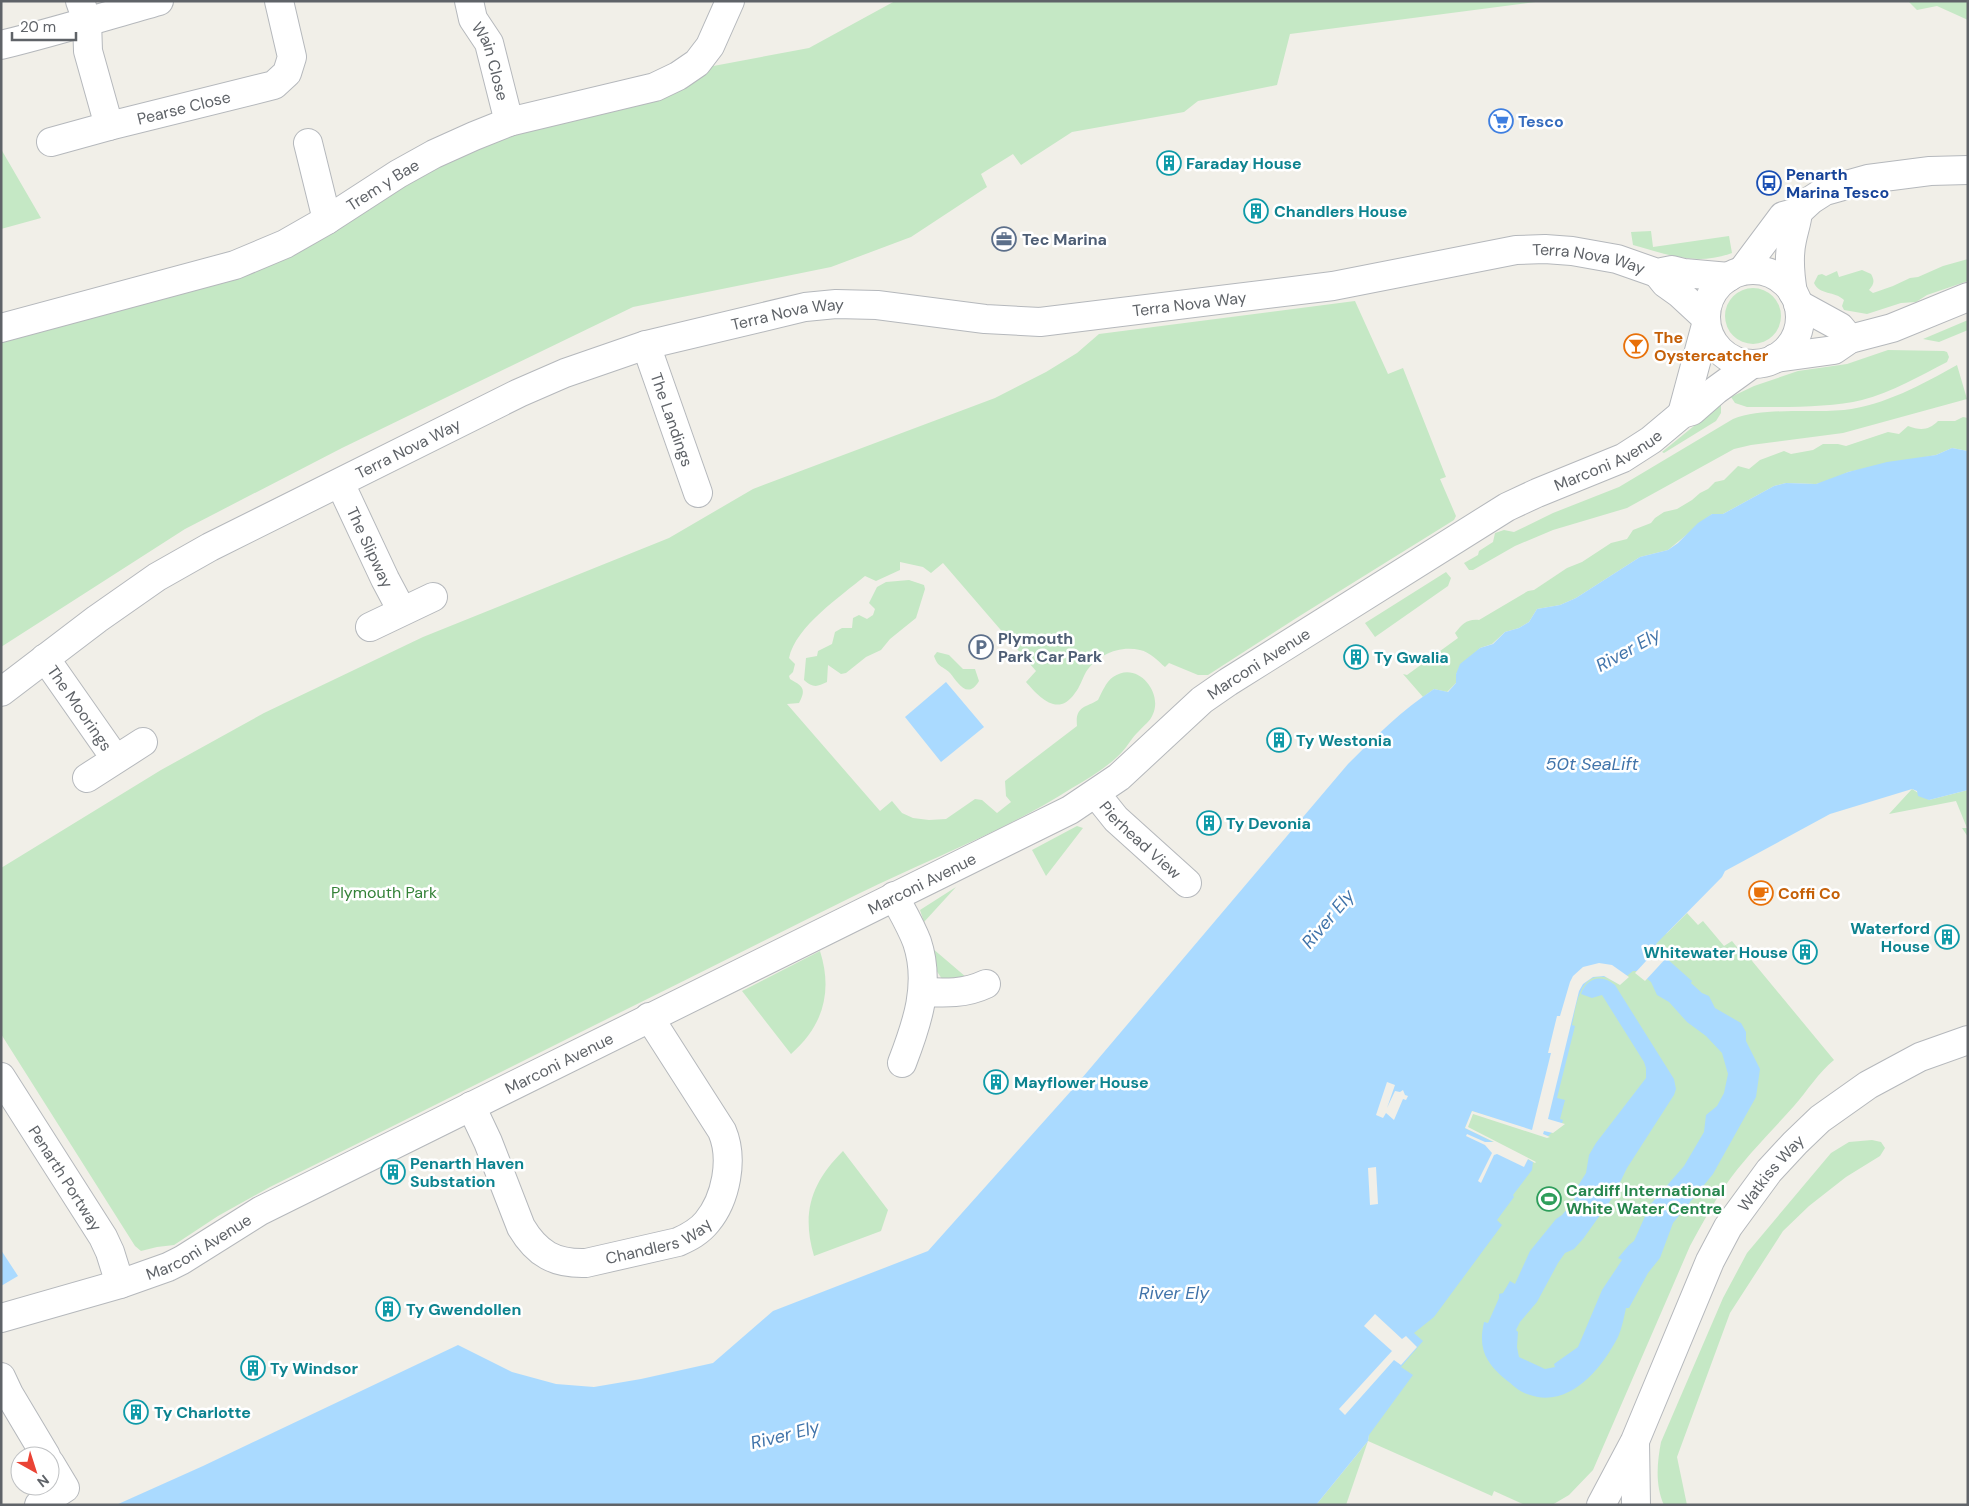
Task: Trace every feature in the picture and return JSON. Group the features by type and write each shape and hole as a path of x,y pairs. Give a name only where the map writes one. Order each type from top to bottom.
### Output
{"street":[{"path":"1,45 48,34 83,11 159,1"},
{"name":"Pearse Close","path":"51,142 274,85 287,73 292,57 279,1"},
{"name":"Wain Close","path":"469,1 473,18 489,43 509,122"},
{"name":"Trem y Bae","path":"1,328 235,265 285,244 434,154 509,122 655,87 678,76 696,63 710,46 730,1"},
{"path":"83,11 88,51 109,126"},
{"path":"308,144 327,220"},
{"path":"1682,414 1706,321 1708,303 1717,286 1735,274 1783,216 1798,212 1825,191 1857,181 1930,171 1968,170"},
{"path":"1764,361 1788,347 1798,333 1801,320 1789,266 1792,238 1798,212"},
{"name":"Terra Nova Way","path":"1,692 97,618 157,577 210,547 542,382 646,344 805,307 836,304 877,305 985,319 1040,322 1341,285 1516,250 1545,249 1578,252 1617,259 1658,272 1672,270 1684,274 1735,274"},
{"path":"1735,274 1757,270 1771,274 1784,282 1795,298 1840,327 1850,339"},
{"name":"Terra Nova Way","path":"1658,272 1664,283 1679,293 1706,321"},
{"path":"1706,321 1710,339 1718,349 1729,357 1764,361 1834,350 1850,339 1892,328 1968,297"},
{"name":"The Landings","path":"646,344 698,493"},
{"name":"Marconi Avenue","path":"1,1318 120,1284 150,1274 182,1260 260,1211 1070,810 1096,794 1135,764 1202,700 1228,682 1507,507 1536,493 1623,458 1650,440 1682,414 1692,411 1716,390 1764,361"},
{"name":"The Slipway","path":"340,483 402,611"},
{"path":"370,627 433,597"},
{"name":"The Moorings","path":"45,658 115,758"},
{"name":"The Moorings","path":"87,778 115,758 143,742"},
{"name":"Pierhead View","path":"1096,794 1116,819 1188,883"},
{"path":"894,896 916,941 920,954 923,992 920,1014 902,1063"},
{"path":"923,992 962,993 986,984"},
{"name":"Chandlers Way","path":"471,1106 488,1142 521,1227 528,1238 544,1254 570,1263 586,1263 678,1242 691,1236 707,1222 716,1209 721,1197 726,1173 727,1142 722,1131 649,1017"},
{"name":"Watkiss Way","path":"1601,1505 1635,1441 1710,1261 1728,1227 1769,1171 1820,1119 1868,1085 1920,1058 1968,1040"},
{"name":"Penarth Portway","path":"1,1077 102,1237 110,1252 120,1284"},
{"path":"1,1377 40,1446"},
{"name":"Watkiss Way","path":"1635,1441 1636,1505"},
{"path":"60,1480 65,1488 60,1491"},
{"path":"38,1505 52,1496"}],"green space":[{"path":"895,1 1543,1 1290,34 1277,85 1198,101 1184,112 1072,132 1021,165 1013,154 981,174 987,187 911,237 831,267 633,307 342,448 185,529 1,647 1,339 72,319 399,187 476,148 708,67 809,48"},
{"path":"1908,1 1968,1 1968,20 1937,6 1917,10"},
{"path":"1,149 41,218 1,229"},
{"path":"1651,231 1653,247 1729,236 1732,253 1719,257 1694,259 1682,258 1633,245 1631,232"},
{"path":"1968,259 1968,281 1927,295 1916,302 1901,303 1867,314 1844,310 1842,306 1844,300 1823,291 1816,287 1814,283 1818,275 1826,276 1837,271 1839,277 1862,270 1872,276 1873,282 1869,290 1873,293 1943,266"},
{"path":"1753,288 1764,290 1773,296 1779,305 1781,316 1779,327 1773,336 1764,342 1753,344 1742,342 1733,336 1727,327 1725,316 1727,305 1733,296 1742,290"},
{"name":"Plymouth Park","path":"1355,301 1388,374 1403,368 1446,477 1440,479 1456,516 1454,520 1208,675 1198,675 1169,663 1165,667 1144,651 1132,649 1117,650 1102,656 1096,661 1086,672 1075,693 1062,704 1055,704 1043,699 1026,682 1036,671 943,563 931,573 923,567 900,562 900,570 876,581 865,576 820,613 800,635 793,646 789,658 795,664 793,672 789,676 790,679 802,688 803,694 799,703 787,704 880,811 892,801 902,813 913,818 929,820 946,819 975,799 982,800 997,813 1011,802 1006,796 1005,781 1077,726 1079,711 1098,700 1108,682 1113,677 1122,673 1139,675 1151,688 1155,705 1152,717 1122,752 1105,767 1020,818 858,894 270,1187 218,1216 174,1245 141,1251 135,1246 1,1034 1,868 161,770 264,713 423,637 669,538 753,489 995,398 1046,372 1077,353 1099,334"},
{"path":"1968,320 1968,330 1939,342 1923,339"},
{"path":"1888,350 1944,351 1947,352 1949,357 1947,362 1895,388 1873,397 1849,403 1747,407 1735,403 1731,397 1754,386 1798,371 1847,364"},
{"path":"1957,365 1967,399 1843,433 1734,449 1627,508 1553,530 1515,546 1473,570 1469,570 1464,563 1478,555 1479,551 1493,542 1495,533 1504,530 1514,532 1553,513 1619,487 1733,419 1759,413 1844,410 1874,404 1930,380"},
{"path":"1721,404 1721,413 1716,421 1664,453 1662,452"},
{"path":"1963,417 1968,418 1968,451 1952,448 1936,455 1848,472 1832,480 1816,484 1786,483 1774,486 1723,514 1712,514 1668,550 1640,557 1576,598 1560,605 1537,609 1529,622 1519,628 1505,632 1492,644 1480,648 1456,674 1456,683 1447,692 1434,689 1423,697 1403,674 1407,675 1458,638 1455,633 1465,623 1471,620 1479,620 1528,591 1534,590 1567,568 1582,562 1611,543 1627,539 1633,530 1651,523 1664,512 1677,509 1692,500 1715,482 1724,480 1738,466 1749,469 1760,460 1784,451 1791,454 1813,450 1823,444 1846,446 1888,432 1899,434 1908,426 1924,429 1938,421 1955,421"},
{"path":"1446,572 1451,578 1448,586 1375,637 1365,623"},
{"path":"909,580 924,585 925,589 916,618 890,639 881,650 866,657 846,673 841,674 828,665 827,682 815,686 804,680 806,658 817,656 818,651 832,644 835,632 842,628 852,628 853,618 859,615 867,619 873,615 875,609 869,603 877,587 886,582"},
{"path":"937,652 949,655 963,669 975,669 979,681 975,687 966,689 959,684 950,673 937,663 934,656"},
{"path":"1912,789 1929,800 1968,790 1968,837 1962,828 1967,828 1956,801 1889,814"},
{"path":"1077,826 1083,828 1046,876 1032,850"},
{"path":"956,887 924,922 920,910"},
{"name":"Cardiff International White Water Centre","path":"1687,913 1698,925 1703,921 1724,946 1732,941 1745,957 1748,956 1834,1060 1823,1070 1794,1106 1741,1165 1711,1208 1690,1246 1593,1470 1569,1495 1552,1505 1525,1505 1494,1491 1492,1496 1368,1441 1422,1048 1667,933"},
{"path":"932,948 966,977 960,980 942,979 936,970"},
{"path":"820,951 825,980 825,994 822,1007 818,1020 811,1032 791,1054 742,991"},
{"path":"1872,1140 1881,1142 1885,1148 1880,1156 1846,1177 1809,1206 1783,1231 1730,1313 1677,1457 1687,1505 1664,1505 1659,1490 1658,1474 1661,1442 1723,1298 1747,1253 1831,1153 1849,1142"},
{"path":"843,1151 888,1210 881,1231 814,1256 809,1225 812,1199 824,1174"},
{"path":"1368,1441 1346,1505 1316,1505"}],"water":[{"name":"River Ely","path":"1952,448 1968,451 1968,790 1929,800 1918,796 1917,791 1912,789 1830,814 1725,871 1722,877 1656,944 1656,949 1692,981 1691,983 1702,993 1709,996 1715,1008 1741,1023 1746,1032 1746,1041 1760,1069 1756,1097 1713,1174 1673,1223 1660,1258 1648,1273 1629,1308 1626,1308 1618,1337 1611,1350 1593,1374 1569,1392 1556,1396 1542,1397 1521,1391 1492,1367 1483,1347 1482,1331 1484,1322 1488,1323 1499,1294 1503,1293 1510,1281 1515,1284 1530,1251 1556,1219 1574,1201 1576,1189 1586,1173 1589,1155 1596,1143 1646,1078 1644,1062 1602,995 1592,998 1581,994 1584,988 1595,979 1605,979 1615,985 1674,1079 1676,1089 1627,1168 1613,1197 1583,1239 1574,1249 1565,1253 1537,1302 1520,1322 1516,1330 1518,1332 1517,1347 1519,1357 1545,1369 1555,1367 1554,1364 1578,1347 1602,1290 1622,1260 1618,1258 1634,1241 1650,1205 1684,1166 1704,1132 1706,1115 1717,1106 1724,1093 1728,1074 1722,1053 1706,1036 1687,1022 1669,1002 1657,995 1651,982 1637,971 1633,971 1618,983 1606,977 1596,977 1589,980 1580,993 1572,1025 1575,1026 1557,1098 1565,1100 1560,1119 1563,1120 1548,1136 1472,1111 1465,1128 1533,1162 1532,1170 1497,1220 1502,1225 1434,1317 1414,1333 1423,1341 1401,1367 1413,1375 1369,1435 1368,1441 1316,1505 116,1505 203,1466 458,1345 512,1372 556,1384 594,1387 641,1379 713,1363 773,1311 928,1251 1071,1091 1348,764 1389,724 1422,697 1434,689 1448,692 1456,683 1456,674 1460,664 1480,648 1493,644 1505,632 1519,628 1529,622 1537,609 1560,605 1576,598 1640,557 1668,550 1698,523 1712,514 1723,514 1774,486 1786,483 1816,484 1848,472 1887,462 1936,455"},
{"path":"946,682 984,727 941,762 905,717"},
{"path":"1,1250 18,1276 1,1286"}],"pier":[{"path":"1658,948 1668,956 1645,981 1635,973"},
{"path":"1599,963 1612,965 1629,977 1620,985 1604,976 1593,977 1583,984 1579,991 1548,1119 1565,1124 1553,1133 1544,1131 1543,1134 1550,1137 1547,1138 1473,1114 1468,1127 1536,1162 1528,1159 1524,1167 1497,1154 1494,1155 1481,1183 1478,1181 1492,1153 1485,1145 1466,1136 1467,1134 1485,1142 1494,1142 1465,1128 1472,1111 1532,1130 1551,1053 1548,1053 1557,1016 1560,1016 1570,982 1573,976 1583,967"},
{"path":"1387,1082 1395,1085 1387,1108 1395,1091 1400,1092 1403,1090 1405,1095 1408,1096 1406,1100 1403,1099 1394,1120 1386,1113 1383,1118 1376,1115"},
{"path":"1376,1167 1378,1204 1370,1205 1368,1168"},
{"path":"1375,1314 1402,1339 1406,1336 1417,1347 1401,1365 1394,1360 1345,1415 1339,1409 1392,1351 1364,1326"}],"place":[{"name":"Tesco","path":"1501,121"},
{"name":"Faraday House","path":"1169,163"},
{"name":"Penarth Marina Tesco","path":"1769,183"},
{"name":"Chandlers House","path":"1256,211"},
{"name":"Tec Marina","path":"1004,239"},
{"name":"The Oystercatcher","path":"1636,346"},
{"name":"Plymouth Park Car Park","path":"981,647"},
{"name":"Ty Gwalia","path":"1356,657"},
{"name":"Ty Westonia","path":"1279,740"},
{"name":"Ty Devonia","path":"1209,823"},
{"name":"Coffi Co","path":"1761,893"},
{"name":"Waterford House","path":"1947,937"},
{"name":"Whitewater House","path":"1805,952"},
{"name":"Mayflower House","path":"996,1082"},
{"name":"Penarth Haven Substation","path":"393,1172"},
{"name":"Cardiff International White Water Centre","path":"1549,1199"},
{"name":"Ty Gwendollen","path":"388,1309"},
{"name":"Ty Windsor","path":"253,1368"},
{"name":"Ty Charlotte","path":"136,1412"}],"water label":[{"name":"50t SeaLift","path":"1592,764"}]}
